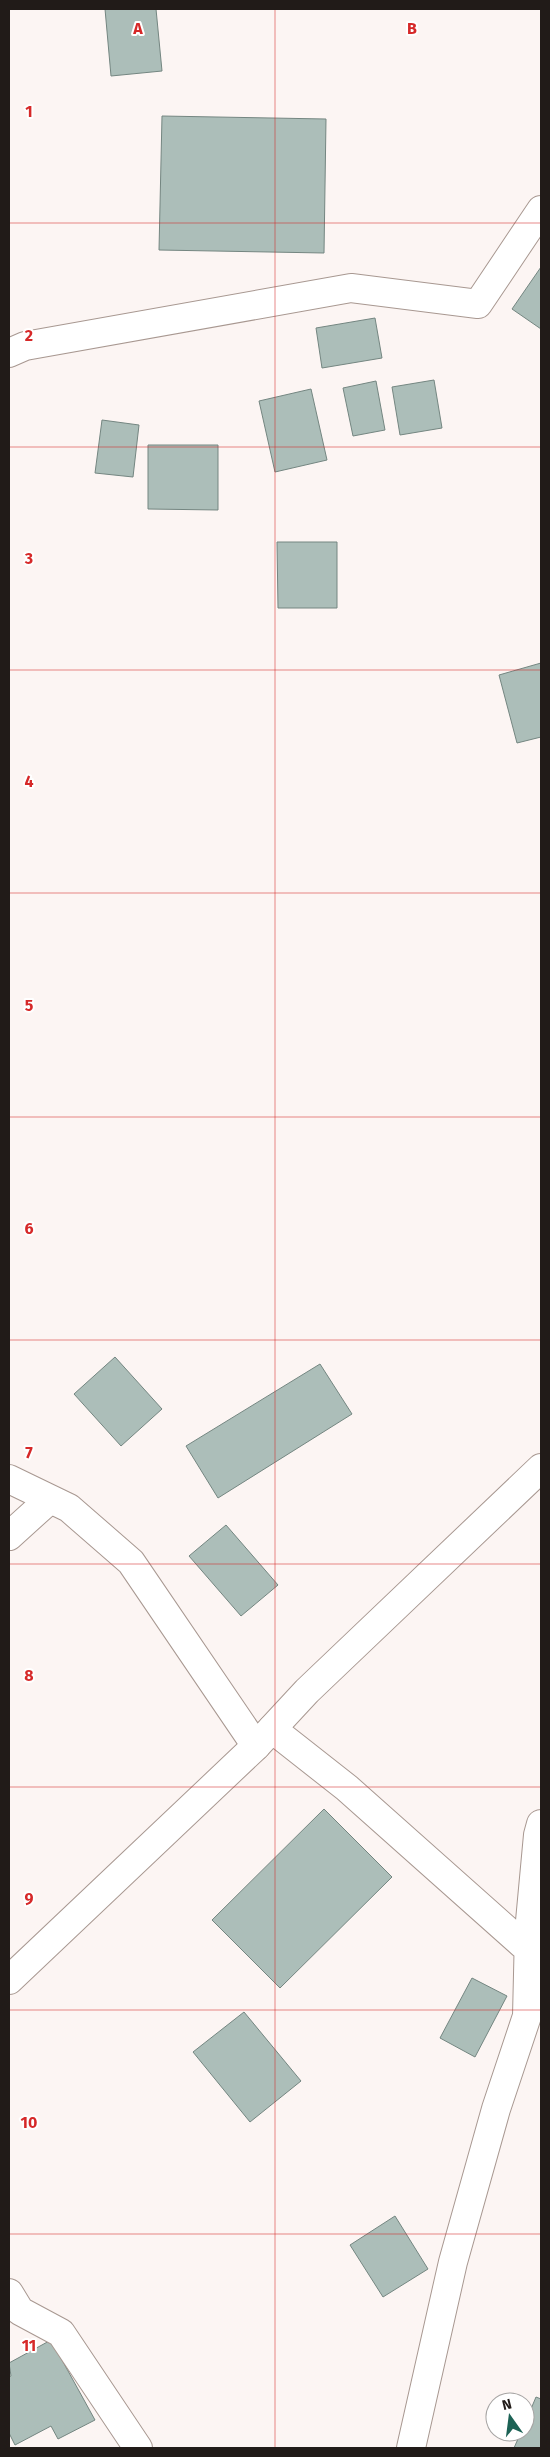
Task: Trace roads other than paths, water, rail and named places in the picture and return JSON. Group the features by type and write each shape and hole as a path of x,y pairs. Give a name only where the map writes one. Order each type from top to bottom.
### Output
{"street":[{"path":"9,353 26,346 351,288 478,304 541,210"},
{"path":"9,1980 264,1738 307,1691 541,1468"},
{"path":"9,1479 69,1508 131,1562 264,1738 346,1788 535,1954"},
{"path":"9,1536 50,1499"},
{"path":"411,2448 453,2262 496,2109 527,2016 535,1954 538,1835 541,1824"},
{"path":"9,2292 20,2310 61,2333 138,2448"}]}
